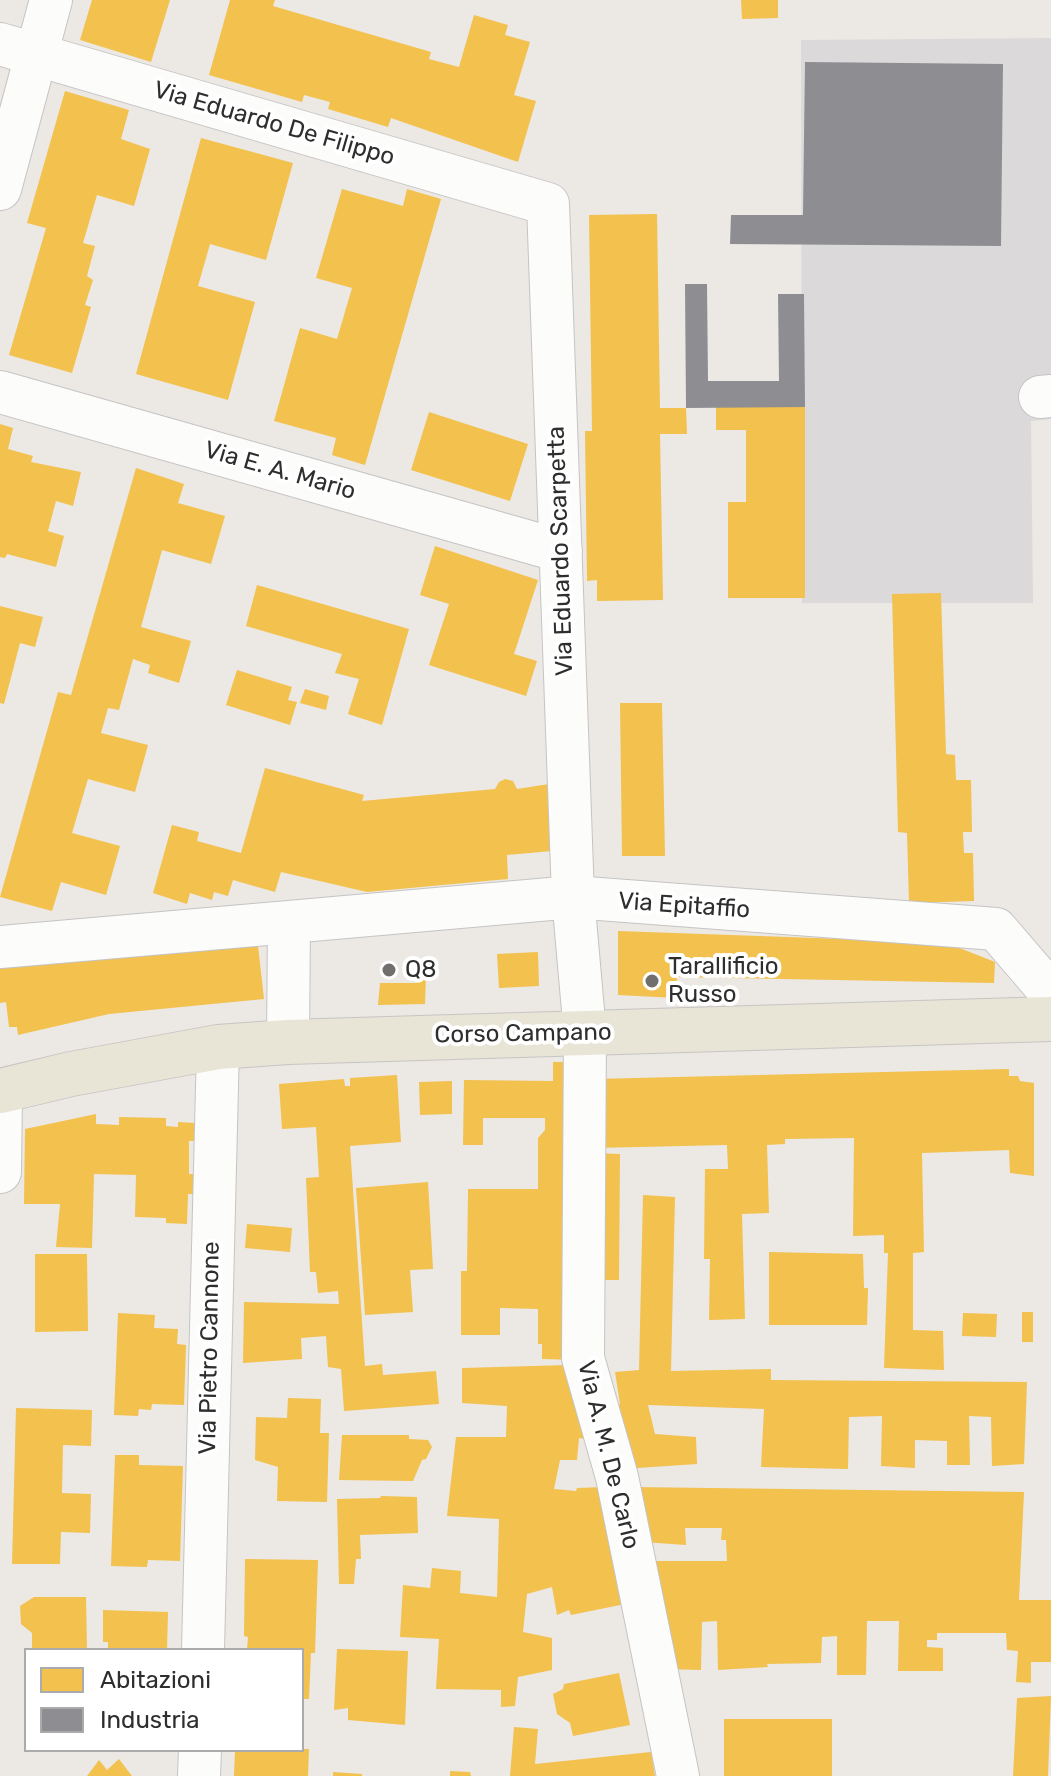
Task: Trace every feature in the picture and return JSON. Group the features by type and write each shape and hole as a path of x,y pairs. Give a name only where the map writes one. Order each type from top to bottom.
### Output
{"main road":[{"name":"Corso Campano","path":"0,1091 71,1074 218,1047 288,1042 1051,1019"}],"street":[{"path":"0,189 18,50 51,0"},
{"name":"Via Eduardo De Filippo","path":"18,50 548,204"},
{"name":"Via Eduardo Scarpetta","path":"548,204 573,897 585,1033"},
{"name":"Via E. A. Mario","path":"0,392 561,551"},
{"name":"Via Epitaffio","path":"0,947 573,897 996,929 1051,993"},
{"path":"288,1042 289,922"},
{"name":"Via A. M. De Carlo","path":"585,1033 583,1358 617,1477 678,1776"},
{"name":"Via Pietro Cannone","path":"203,1648 218,1047"},
{"path":"0,1091 0,1172"},
{"path":"199,1776 200,1752"}],"shaded area":[{"path":"1051,38 1051,419 1031,421 1033,603 802,603 801,40"}],"building: Abitazioni":[{"path":"92,0 170,0 151,62 80,40"},
{"path":"230,0 275,0 273,6 431,52 429,59 459,67 474,15 508,25 505,35 530,42 514,95 536,101 518,162 391,118 388,127 328,109 330,102 304,95 302,102 209,75"},
{"path":"741,0 778,0 778,18 742,19"},
{"path":"65,91 129,110 121,139 150,149 134,206 97,195 83,243 95,246 87,276 93,280 85,305 91,307 72,373 9,355 46,228 27,223"},
{"path":"201,138 293,163 266,260 210,244 198,286 255,302 228,400 136,374"},
{"path":"342,189 403,206 407,189 441,199 365,465 332,455 336,438 274,421 300,328 337,339 352,288 316,278"},
{"path":"657,214 660,408 686,408 687,434 660,434 663,600 597,601 597,580 587,581 585,431 592,431 589,215"},
{"path":"716,407 805,407 805,598 728,598 728,502 746,502 746,430 716,430"},
{"path":"429,412 528,444 510,501 411,470"},
{"path":"0,424 13,428 8,449 33,456 31,462 81,472 73,506 56,501 48,531 64,536 56,567 7,554 5,558 0,557"},
{"path":"136,468 184,484 178,503 225,516 211,564 162,550 141,627 191,641 179,683 148,673 150,665 133,659 119,710 108,708 101,733 148,745 135,792 88,779 72,833 120,846 106,895 61,882 52,911 0,897 58,692 71,695"},
{"path":"435,546 538,580 514,654 537,661 526,696 429,665 449,604 420,595"},
{"path":"257,585 409,629 382,725 348,714 359,679 335,673 342,654 246,626"},
{"path":"941,593 946,754 955,755 956,780 971,780 972,832 963,832 964,853 973,853 974,901 909,903 907,833 898,832 892,594"},
{"path":"0,606 43,617 35,647 20,643 4,704 0,703"},
{"path":"237,670 292,687 288,700 297,702 290,725 226,705"},
{"path":"305,689 329,696 326,710 300,703"},
{"path":"620,703 662,703 665,856 622,856"},
{"path":"265,768 364,795 362,801 495,789 505,779 513,781 517,789 549,784 552,851 507,855 508,879 367,892 281,872 275,892 233,880 228,896 214,892 212,900 190,893 187,904 153,893 172,825 199,832 197,841 241,853"},
{"path":"618,931 901,941 957,947 995,962 994,983 677,977 676,998 618,995"},
{"path":"257,937 264,999 109,1014 18,1035 17,1027 9,1027 6,1002 0,1003 0,968"},
{"path":"538,952 539,986 499,988 497,954"},
{"path":"416,975 426,975 425,1004 378,1005 380,983 417,983"},
{"path":"553,1062 578,1062 576,1360 542,1359 542,1344 538,1344 538,1309 500,1308 500,1335 461,1335 461,1271 467,1271 468,1189 538,1189 538,1138 545,1130 545,1118 483,1118 483,1145 463,1145 464,1080 553,1081"},
{"path":"1009,1069 1009,1076 1018,1076 1020,1081 1034,1083 1034,1176 1010,1173 1009,1150 922,1153 924,1252 913,1253 913,1330 943,1331 944,1370 884,1368 888,1253 884,1253 884,1235 853,1236 854,1138 785,1139 785,1144 767,1145 769,1213 742,1214 745,1319 709,1320 710,1259 704,1259 705,1169 728,1169 727,1145 595,1148 594,1079"},
{"path":"397,1075 401,1142 350,1146 365,1366 382,1364 383,1375 436,1371 439,1404 344,1411 341,1369 328,1367 326,1336 301,1338 302,1359 243,1363 244,1302 339,1304 338,1291 318,1293 316,1272 310,1272 306,1178 319,1177 316,1127 282,1129 279,1084 344,1079 345,1086 350,1086 350,1078"},
{"path":"452,1081 452,1114 420,1115 419,1082"},
{"path":"96,1114 96,1124 119,1125 119,1117 166,1118 166,1126 178,1127 178,1122 195,1123 195,1141 189,1141 189,1174 194,1174 196,1194 188,1194 187,1224 166,1223 166,1218 135,1217 136,1175 94,1174 92,1248 56,1247 60,1204 24,1204 25,1129"},
{"path":"594,1153 620,1154 619,1280 593,1280"},
{"path":"428,1182 433,1269 410,1270 413,1312 365,1315 356,1188"},
{"path":"643,1195 675,1197 671,1371 771,1369 771,1380 1027,1382 1024,1464 992,1466 991,1417 969,1416 970,1465 947,1465 947,1441 915,1440 915,1468 881,1466 882,1416 849,1417 848,1469 761,1467 764,1409 648,1405 655,1434 696,1437 697,1464 623,1469 613,1406 620,1404 615,1372 639,1370"},
{"path":"247,1224 292,1228 290,1252 245,1248"},
{"path":"769,1252 863,1254 864,1288 868,1288 867,1325 769,1325"},
{"path":"35,1254 87,1254 88,1331 35,1332"},
{"path":"1022,1312 1033,1312 1033,1342 1022,1342"},
{"path":"118,1313 155,1315 154,1328 178,1329 177,1344 186,1345 184,1405 152,1404 151,1410 139,1409 138,1416 114,1415"},
{"path":"963,1313 997,1314 996,1337 962,1336"},
{"path":"568,1365 593,1440 579,1438 577,1460 560,1460 554,1489 576,1491 577,1488 604,1487 625,1604 571,1615 569,1610 557,1615 552,1587 527,1594 523,1632 552,1638 552,1670 518,1677 515,1706 501,1707 501,1690 436,1689 439,1639 400,1637 403,1585 430,1588 432,1568 461,1571 460,1593 497,1597 499,1519 447,1516 456,1437 506,1437 507,1406 462,1403 462,1368"},
{"path":"288,1398 321,1399 320,1433 329,1433 327,1502 277,1501 278,1467 255,1460 256,1417 287,1418"},
{"path":"16,1408 92,1410 91,1446 63,1445 62,1493 91,1494 90,1533 61,1532 60,1564 12,1564"},
{"path":"342,1435 409,1435 409,1439 428,1440 432,1447 413,1481 339,1480"},
{"path":"115,1455 139,1455 139,1465 183,1466 180,1561 148,1560 147,1567 111,1566"},
{"path":"632,1487 1024,1492 1019,1600 1051,1600 1051,1662 1031,1662 1031,1683 1016,1682 1018,1651 1007,1650 1006,1633 937,1633 937,1640 927,1640 927,1647 943,1648 943,1671 898,1671 899,1621 867,1621 866,1675 837,1675 837,1636 822,1637 821,1663 767,1664 768,1667 718,1670 717,1621 702,1622 701,1670 666,1669 648,1561 727,1561 726,1540 721,1540 722,1528 685,1528 686,1545 643,1542"},
{"path":"417,1497 418,1533 360,1535 361,1559 356,1559 354,1584 339,1584 337,1499"},
{"path":"245,1559 318,1560 315,1653 311,1653 309,1699 304,1699 304,1648 247,1648 248,1637 244,1636"},
{"path":"34,1597 86,1597 87,1648 32,1648 32,1633 21,1624 20,1606"},
{"path":"103,1610 168,1612 167,1648 108,1648 108,1642 103,1642"},
{"path":"337,1649 408,1651 405,1725 348,1720 348,1708 334,1710"},
{"path":"619,1673 630,1725 573,1736 570,1723 557,1714 553,1694 563,1689 564,1684"},
{"path":"1051,1696 1048,1776 1013,1776 1017,1698"},
{"path":"724,1719 832,1719 832,1776 724,1776"},
{"path":"514,1727 538,1729 535,1764 651,1752 655,1776 510,1776"},
{"path":"304,1749 309,1749 308,1776 234,1776 235,1752 304,1752"},
{"path":"119,1759 132,1776 87,1776 99,1760 107,1770"},
{"path":"450,1771 470,1772 471,1776 450,1776"},
{"path":"333,1772 362,1774 362,1776 333,1776"}],"building: Industria":[{"path":"805,62 1003,64 1001,246 730,244 731,215 803,215"},
{"path":"685,284 707,284 708,381 779,381 778,294 804,294 805,407 686,408"}],"place":[{"name":"Q8","path":"389,970"},
{"name":"Tarallificio Russo","path":"652,981"}]}
